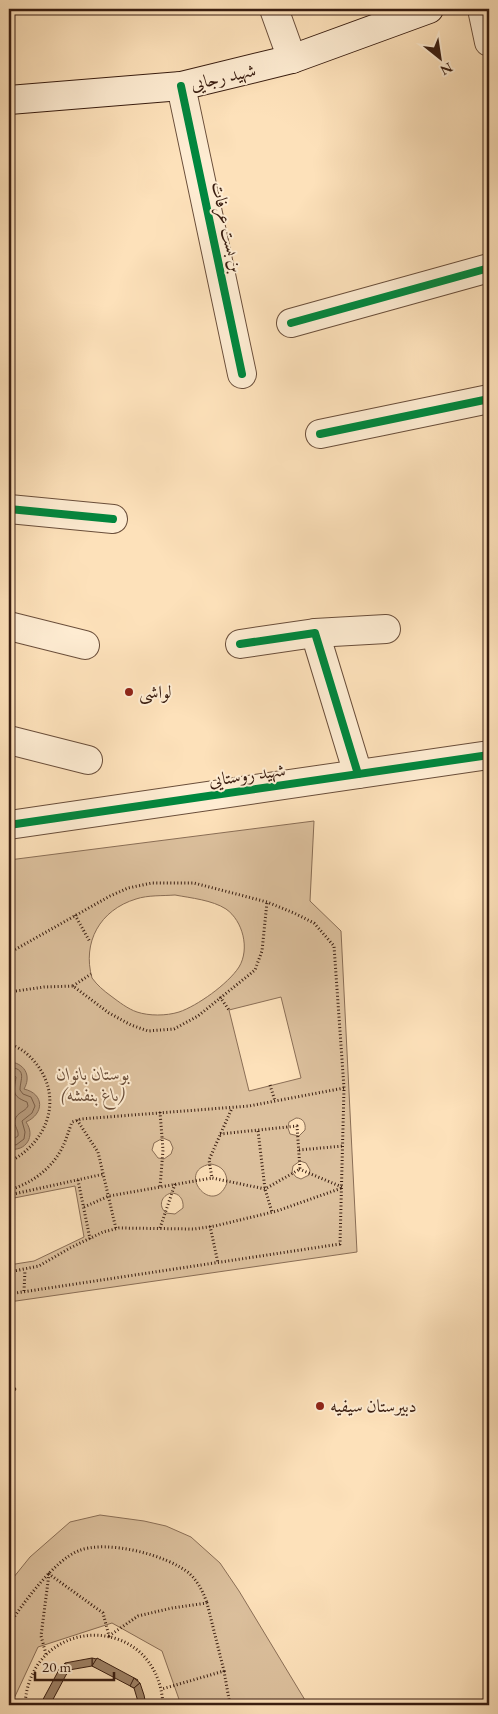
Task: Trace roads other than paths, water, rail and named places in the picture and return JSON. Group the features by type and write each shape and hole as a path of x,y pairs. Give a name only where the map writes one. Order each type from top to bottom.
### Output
{"street":[{"path":"274,9 292,60"},
{"name":"شهید رجایی","path":"9,100 182,86 292,60 429,9"},
{"path":"482,9 489,42"},
{"name":"بن بست عرفات","path":"182,86 242,374"},
{"path":"291,323 489,268"},
{"path":"320,434 489,399"},
{"path":"9,509 113,519"},
{"path":"9,626 85,645"},
{"path":"240,644 316,633 386,629"},
{"path":"316,633 358,774"},
{"path":"9,740 88,760"},
{"name":"شهید روستایی","path":"9,825 489,755"}],"water":[{"path":"12,1062 21,1066 26,1072 27,1080 24,1089 36,1095 40,1104 36,1114 26,1122 30,1133 28,1142 20,1148 9,1149 9,1063"}],"place":[{"name":"لواشی","path":"129,692"},
{"name":"دبیرستان سیفیه","path":"320,1406"}],"park label":[{"name":"بوستان بانوان (باغ بنفشه)","path":"93,1084"}]}
